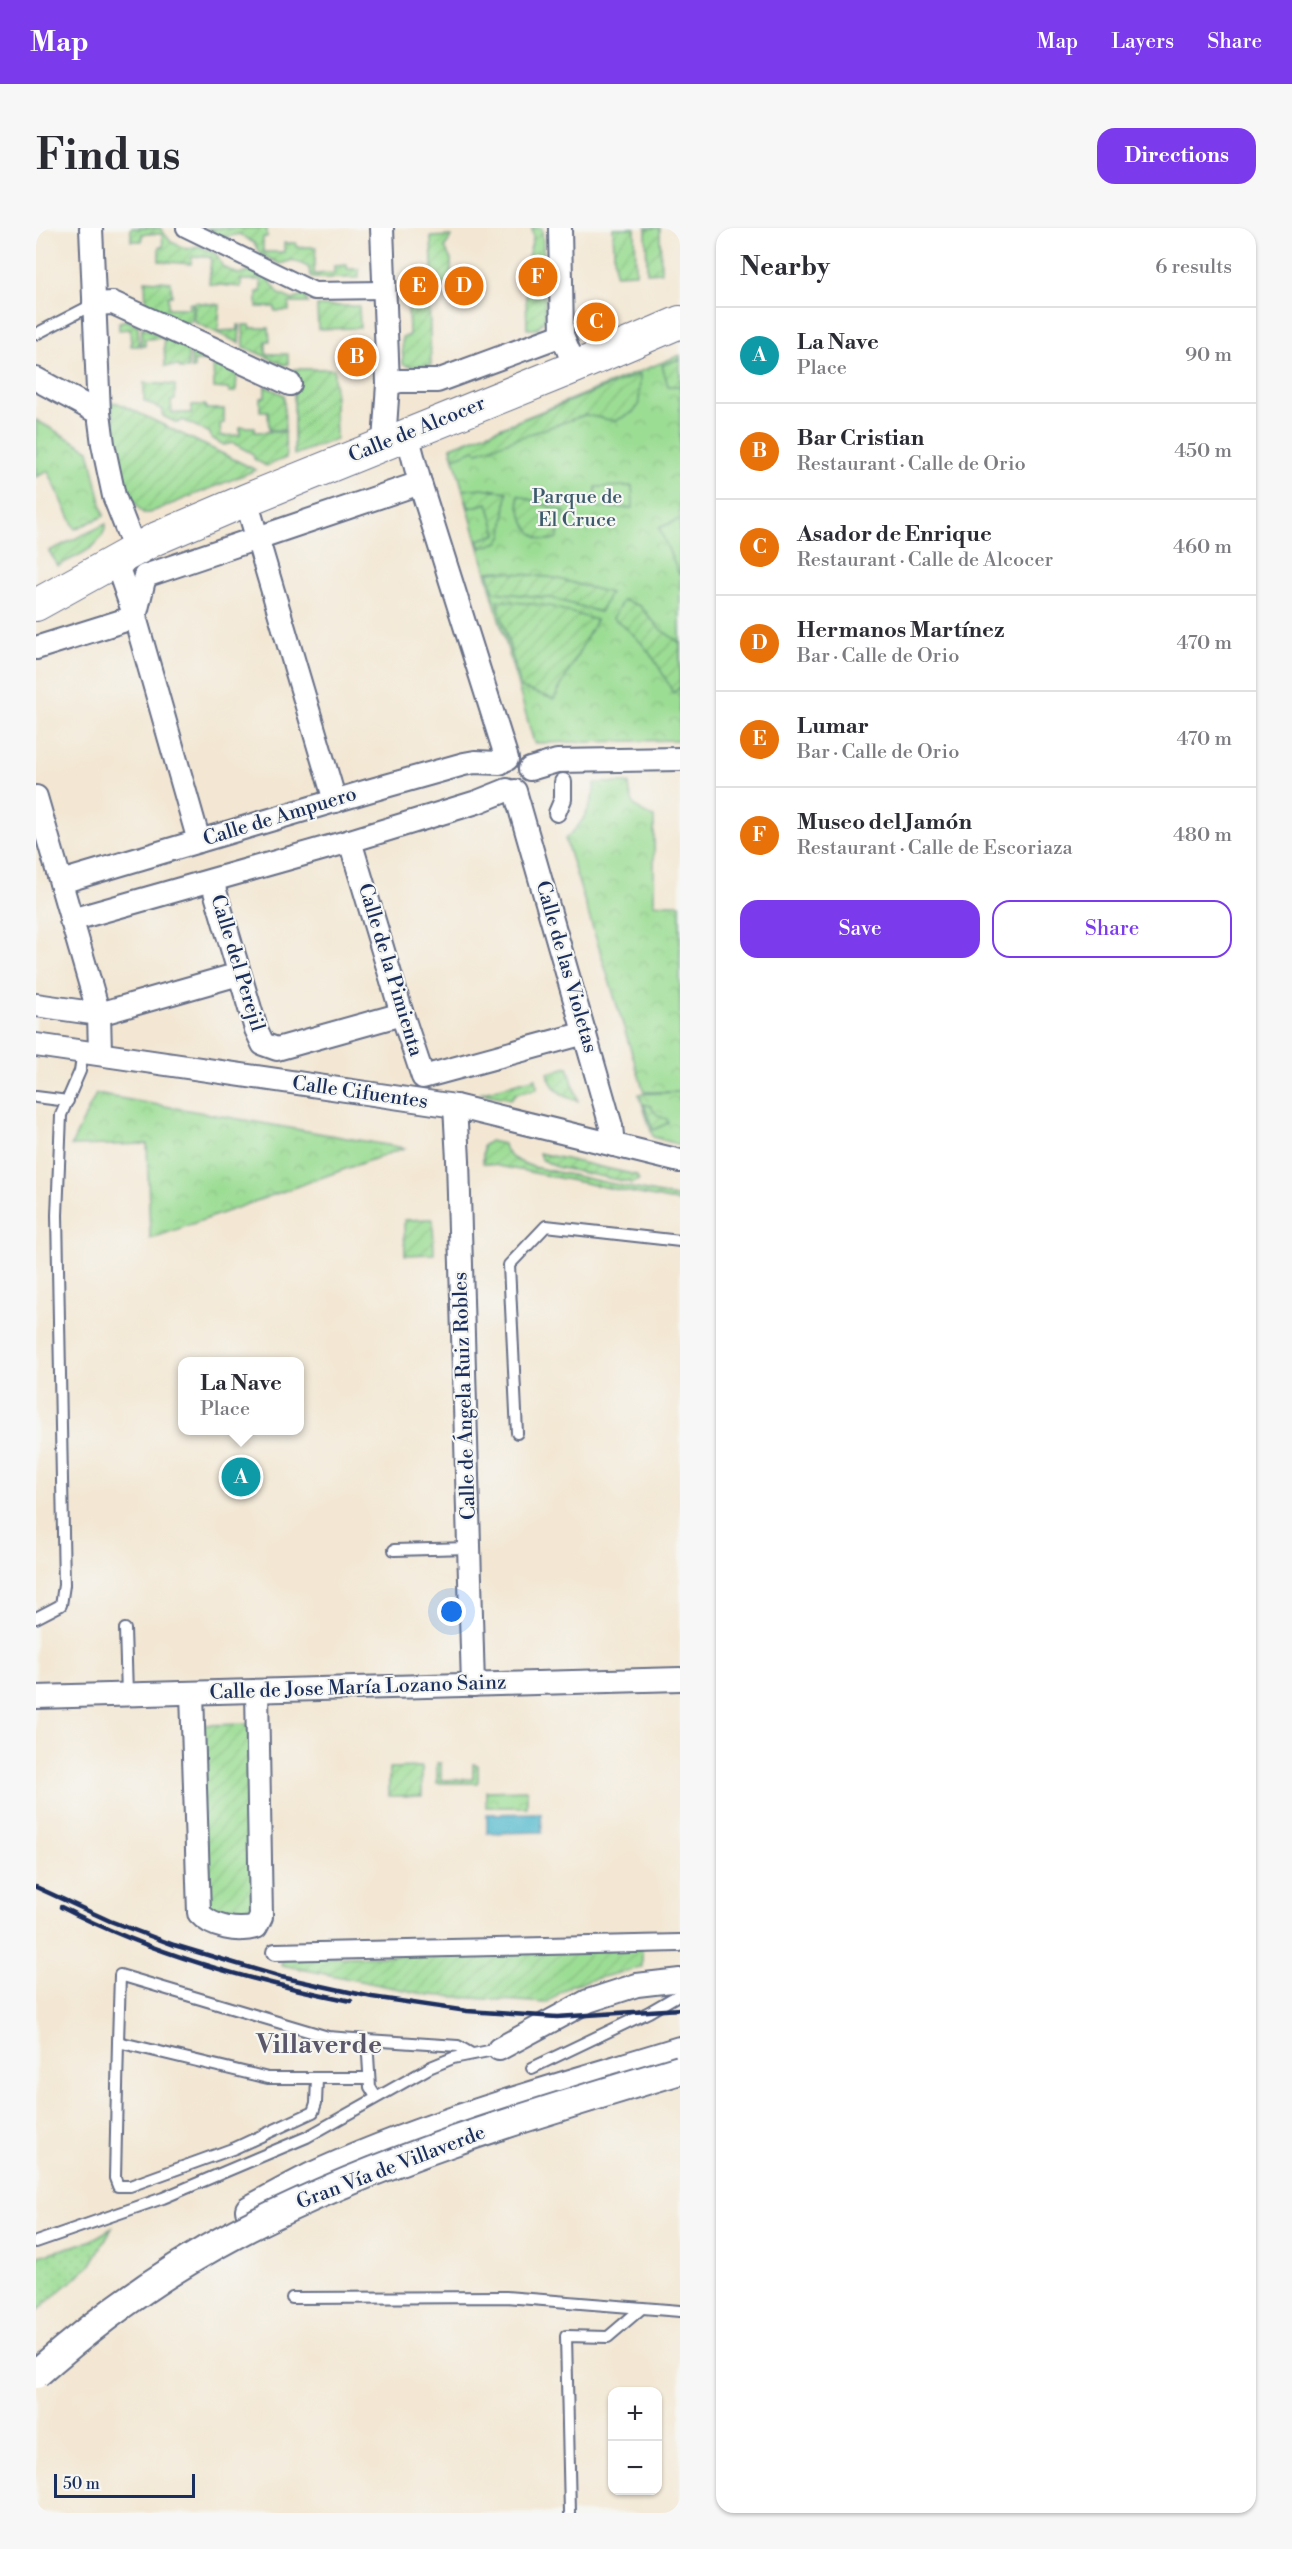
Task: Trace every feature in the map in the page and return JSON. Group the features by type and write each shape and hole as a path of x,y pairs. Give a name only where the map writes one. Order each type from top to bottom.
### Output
{"main road":[{"name":"Calle de Alcocer","path":"36,605 137,557 246,500 680,322"}],"street":[{"path":"91,228 99,412 114,496 137,557 135,618 199,841"},
{"path":"185,228 314,291 383,290"},
{"path":"382,228 388,384 396,438 420,483 504,761 497,778 511,790 520,790 528,783 530,769 523,760 512,757 504,761"},
{"path":"560,228 562,335 575,367"},
{"path":"94,304 113,303 290,384"},
{"path":"388,384 400,381 437,381 562,335"},
{"path":"36,379 99,412"},
{"name":"Calle de Alcocer","path":"137,557 256,538 420,483"},
{"path":"246,500 336,801"},
{"path":"135,618 137,557"},
{"path":"36,648 135,618"},
{"path":"530,769 557,761 680,759"},
{"name":"Calle de Ampuero","path":"60,882 475,762 504,761"},
{"path":"557,813 563,799 563,782"},
{"name":"Calle de Ampuero","path":"72,920 350,841 511,790"},
{"name":"Calle de las Violetas","path":"511,790 585,1033 611,1126 613,1145"},
{"path":"37,803 99,1014 92,1052"},
{"name":"Calle de la Pimienta","path":"350,841 423,1077 585,1033"},
{"name":"Calle del Perejil","path":"212,881 256,1029 263,1044 277,1049 402,1014"},
{"path":"36,1005 99,1014 239,974"},
{"name":"Calle Cifuentes","path":"36,1045 455,1106 680,1161"},
{"name":"Calle de Ángela Ruiz Robles","path":"455,1106 473,1685"},
{"name":"Calle de Jose María Lozano Sainz","path":"36,1697 680,1679"},
{"path":"192,1693 199,1913 206,1921 242,1931 256,1928 261,1917 257,1691"},
{"path":"275,1952 680,1942"},
{"path":"499,2049 588,2001 637,1985 680,1980"},
{"name":"Gran Vía de Villaverde","path":"36,2352 83,2314 158,2261 311,2178 405,2139 504,2105 680,2051"},
{"name":"Gran Vía de Villaverde","path":"36,2374 93,2326 162,2278 235,2234 285,2209 380,2168 504,2125 680,2070"}],"lane":[{"path":"36,334 94,304"},
{"path":"36,1618 60,1605 64,1585 57,1215 60,1115 92,1052"},
{"path":"36,1097 68,1101"},
{"path":"517,1433 509,1265 546,1226 680,1241"},
{"path":"394,1550 469,1548"},
{"path":"125,1629 127,1694"},
{"path":"317,2079 316,2103 313,2112 236,2148 130,2186 118,2186 115,2178 120,1975 328,2037 458,2046 472,2054"},
{"path":"532,2068 649,2012 680,1994"},
{"path":"367,2040 370,2087 376,2097"},
{"path":"118,2042 268,2078 369,2078"},
{"path":"36,2242 163,2198 297,2141 431,2067 453,2058 499,2049"},
{"path":"292,2298 506,2296 680,2311"},
{"path":"570,2513 566,2336 608,2337 642,2308"}],"green space":[{"path":"131,228 160,228 171,242 187,249 199,246 216,254 223,267 238,274 252,271 268,278 279,294 293,300 304,295 308,303 289,303 289,311 275,311 275,307 257,307 257,292 261,292 261,280 241,280 241,287 209,284 211,257 192,257 191,264 159,261 159,247 163,247 162,234 142,234 142,241 131,241"},
{"path":"207,228 267,228 267,237 263,237 263,252 284,252 284,243 296,243 296,247 316,247 314,274 334,273 334,266 347,265 347,269 359,269 359,278 312,278 308,267 293,260 280,264 260,254 254,243 239,234 223,238"},
{"path":"532,228 542,228 544,260 527,261 533,239"},
{"path":"613,228 635,228 636,273 615,274"},
{"path":"646,228 660,228 661,272 647,273"},
{"path":"451,236 445,248 451,260 451,290 433,290 431,237"},
{"path":"145,280 171,282 172,296 168,296 168,308 189,308 189,303 192,303 192,320 183,325 146,307"},
{"path":"526,295 545,295 545,319 537,329 527,329"},
{"path":"408,298 429,298 431,365 403,364 402,337 409,336"},
{"path":"194,302 220,305 218,331 238,330 238,325 240,325 239,343 194,322"},
{"path":"317,306 359,306 360,328 318,329"},
{"path":"126,320 138,325 139,346 131,346 130,329 119,330 119,322"},
{"path":"243,325 250,325 251,328 269,328 270,341 266,341 266,354 288,354 288,364 285,365 244,347"},
{"path":"142,327 188,348 188,369 180,369 179,366 165,366 164,338 145,339 145,346 141,346"},
{"path":"191,351 237,371 236,392 214,388 213,361 194,361 194,369 191,369"},
{"name":"Parque de El Cruce","path":"680,355 680,740 534,743 451,448"},
{"path":"680,359 680,386 668,386 662,365"},
{"path":"294,369 334,369 336,439 294,455"},
{"path":"640,374 639,405 632,413 615,421 585,415 454,458 451,447"},
{"path":"144,383 175,385 175,400 171,401 172,413 191,413 192,405 205,405 206,409 224,409 224,423 220,424 221,436 240,435 240,427 255,427 255,432 285,432 286,458 266,466 254,459 253,454 233,443 224,445 211,438 210,433 183,420 177,423 163,416 163,410 144,401"},
{"path":"265,386 284,395 285,430 269,430 268,411 260,411 260,398 265,397"},
{"path":"111,402 118,403 256,470 149,513 143,513 135,503 124,476"},
{"path":"36,420 89,450 104,516 75,529 48,471 36,477"},
{"path":"632,486 633,508 597,508 596,487"},
{"path":"482,488 507,492 503,536 498,542 481,548 478,540 497,534 488,503 469,508 463,490"},
{"path":"518,495 565,512 557,538 548,540 540,538 528,528 521,512"},
{"path":"680,519 680,574 679,574 659,528"},
{"path":"106,524 104,532 95,545 58,566 49,551"},
{"path":"498,571 555,578 610,593 600,612 551,598 494,592 488,572"},
{"path":"497,600 549,606 596,620 554,699 521,688"},
{"path":"623,600 640,606 660,629 680,643 680,687 673,693 648,651 633,634 613,618"},
{"path":"595,783 629,783 632,801 642,812 654,817 654,904 680,904 680,1145 653,1137 639,1094 678,1092 644,1092 565,839 586,814"},
{"path":"568,1067 578,1101 558,1092 548,1073"},
{"path":"536,1078 537,1089 515,1094 511,1099 480,1093"},
{"path":"96,1094 404,1148 150,1239 147,1144 71,1146"},
{"path":"644,1104 651,1106 657,1115 667,1119 668,1123 653,1130"},
{"path":"490,1141 504,1144 511,1157 533,1167 680,1198 680,1202 483,1163 483,1146"},
{"path":"539,1153 636,1175 639,1180 632,1183 556,1167 541,1159"},
{"path":"433,1219 434,1254 405,1255 404,1220"},
{"path":"253,1724 253,1921 206,1914 197,1725"},
{"path":"437,1763 441,1763 441,1780 473,1779 473,1764 478,1765 478,1783 437,1783"},
{"path":"422,1767 422,1796 389,1796 389,1768"},
{"path":"527,1790 527,1807 486,1807 486,1791"},
{"path":"642,1948 642,1967 571,1985 546,2003 429,1995 281,1965 282,1959"},
{"path":"112,2228 90,2266 36,2313 36,2257 90,2241"}],"water":[{"path":"541,1813 542,1832 487,1833 487,1814"}],"railway":[{"path":"36,1887 110,1921 174,1945 281,1977 372,1997 467,2011 557,2017 680,2009"},
{"path":"61,1907 131,1939 203,1964 239,1975 351,2001"}],"place":[{"name":"Museo del Jamón","path":"538,277"},
{"name":"Lumar","path":"419,286"},
{"name":"Hermanos Martínez","path":"464,286"},
{"name":"Asador de Enrique","path":"596,322"},
{"name":"Bar Cristian","path":"357,357"},
{"name":"La Nave","path":"241,1477"}],"district":[{"name":"Villaverde","path":"319,2045"}]}
